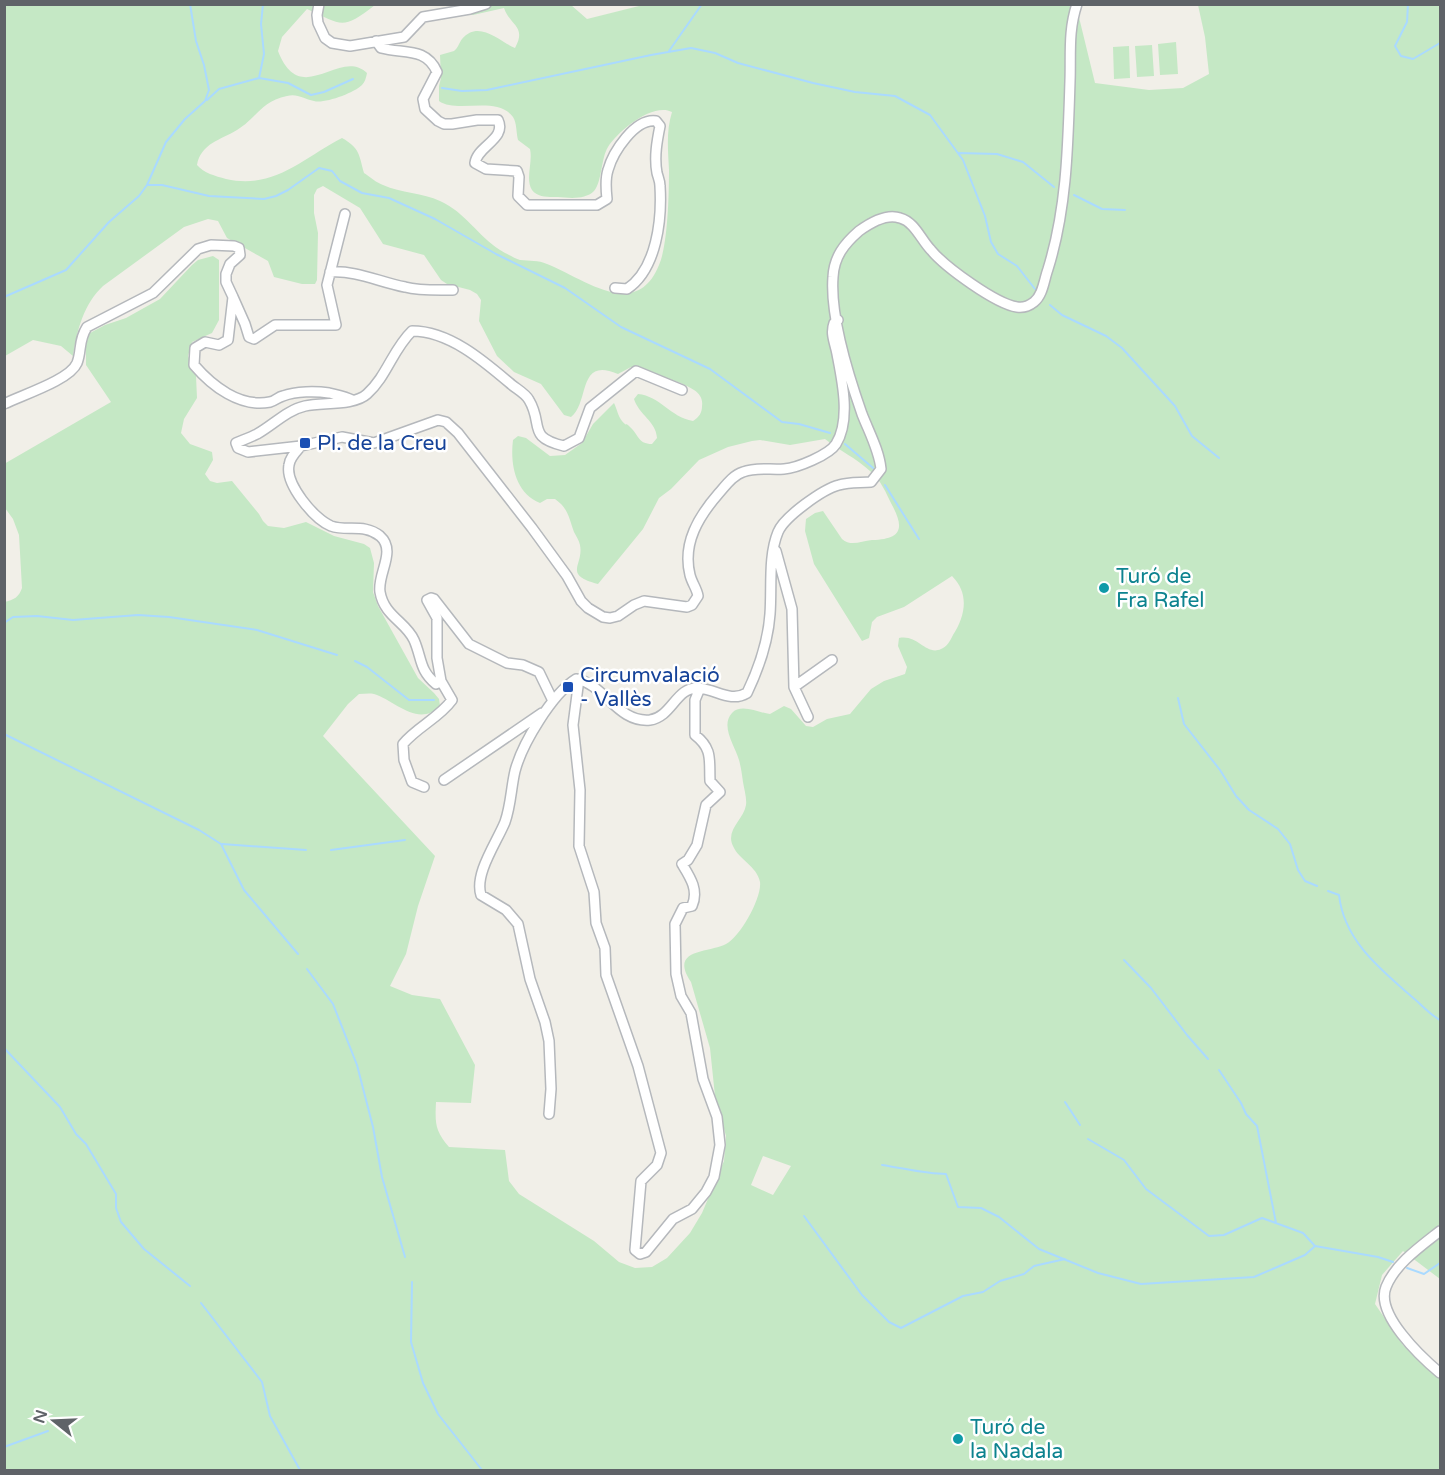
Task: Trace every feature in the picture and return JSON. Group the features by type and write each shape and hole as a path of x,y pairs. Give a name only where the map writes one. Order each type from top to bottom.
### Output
{"street":[{"path":"319,4 318,23 325,38 332,43 350,46 404,37 423,17 486,4"},
{"path":"549,1114 551,1089 549,1041 530,979 518,924 506,910 481,895 478,888 490,851 505,821 515,770 521,754 553,701 570,682 576,679 591,684 616,709 643,720 664,715 689,689 699,688 729,697 747,693 765,649 770,616 774,546 781,526 823,492 840,484 870,482 881,469 880,456 858,401 838,320 832,286 833,269 839,252 846,242 860,230 879,219 901,218 910,223 931,251 972,284 1005,303 1017,307 1028,307 1036,301 1041,292 1061,220 1067,162 1070,33 1077,4"},
{"path":"376,41 381,48 425,56 433,63 437,72 423,99 425,109 438,121 452,124 477,120 498,120 501,127 499,133 476,157 475,163 486,169 517,171 518,196 527,205 602,203 607,199 608,168 621,143 639,125 650,120 656,121 660,126 656,147 660,185 658,236 645,271 627,289 615,288"},
{"path":"4,404 70,373 77,362 81,336 87,327 153,293 198,249 211,245 240,248 240,255 230,264 226,282 246,324 249,337 254,339 274,325 336,325 327,285 345,214"},
{"path":"330,272 358,273 409,288 453,290"},
{"path":"233,297 228,340 219,345 205,342 195,348 194,365 206,380 239,400 258,403 273,401 282,396 321,392 352,400"},
{"path":"682,390 636,371 590,408 579,438 564,446 548,442 537,431 536,417 529,399 494,370 453,342 425,331 412,331 403,340 380,381 365,397 304,406 289,412 256,434 236,443 238,448 248,452 301,446 342,437 374,443 404,434 434,421 446,422 458,433 532,528 588,608 603,617 610,618 644,601 687,608 698,596 689,573 694,528 707,506 729,481 742,472 787,469 825,453 837,442 843,426 844,407 844,391 832,337 834,323 838,320"},
{"path":"301,446 292,456 288,470 303,501 314,515 330,525 339,528 359,527 369,530 379,535 386,543 387,554 380,588 382,603 414,639 423,671 436,684 441,681"},
{"path":"774,546 792,609 794,687 808,717"},
{"path":"424,788 412,782 404,760 403,744 411,733 446,709 452,700 441,681 437,658 437,618 427,600 434,599 470,644 507,663 523,665 539,672 553,701"},
{"path":"794,687 832,660"},
{"path":"579,679 573,725 580,790 579,846 594,892 596,923 605,948 606,975 638,1066 662,1153 657,1165 641,1180 635,1250 640,1254 646,1252 673,1219 692,1209 706,1192 714,1177 720,1145 717,1117 704,1079 691,1013 681,996 674,951 675,924 683,909 692,906 695,898 692,879 682,864 688,860 697,845 706,805 720,792 710,781 706,743 695,735 695,700 699,688"},
{"path":"444,780 547,710"},
{"path":"1440,1231 1398,1267 1385,1288 1384,1295 1387,1310 1394,1324 1440,1373"}],"green space":[{"path":"647,4 1076,5 1095,83 1149,90 1183,88 1209,74 1205,37 1198,5 1440,5 1440,1279 1403,1251 1382,1275 1375,1304 1403,1345 1440,1376 1440,1470 5,1470 4,602 16,598 22,588 19,535 13,519 5,508 4,464 111,402 86,365 86,343 90,333 126,318 160,299 198,260 213,256 219,260 219,320 212,333 192,342 188,356 196,376 197,398 184,419 181,433 190,444 212,452 213,460 205,474 210,481 217,483 232,481 268,526 284,528 306,522 334,536 364,544 370,548 374,563 373,592 378,606 418,678 439,699 440,706 432,712 415,714 374,694 359,694 348,704 323,736 435,856 418,906 406,954 390,986 412,995 440,999 475,1065 471,1103 436,1102 438,1131 449,1147 505,1150 509,1181 519,1194 594,1241 619,1262 635,1268 652,1267 667,1258 690,1233 702,1213 724,1161 726,1136 715,1096 710,1048 691,982 685,971 685,963 688,957 694,954 719,947 732,940 754,907 760,889 758,876 736,851 731,840 733,830 745,810 746,796 740,763 728,730 729,718 732,713 740,709 770,714 784,706 791,709 806,726 813,727 827,719 850,714 871,689 884,681 905,674 907,667 898,646 899,638 911,639 931,650 936,650 945,647 957,628 964,605 961,590 952,576 904,607 877,617 872,622 869,638 862,641 814,564 805,531 806,519 823,511 842,539 853,543 894,535 898,531 898,520 885,491 874,475 825,439 790,445 760,440 752,441 728,447 699,460 659,498 643,529 598,584 581,577 577,569 580,545 568,514 555,499 547,499 540,503 525,492 516,477 512,459 513,440 518,436 526,438 550,456 565,455 582,443 593,424 614,403 624,423 641,441 652,444 657,438 656,432 651,422 636,405 634,399 638,394 653,398 678,415 693,421 701,411 702,401 699,395 681,383 631,367 618,374 605,370 596,371 586,383 577,410 571,417 564,415 541,384 514,372 497,356 479,321 481,300 477,294 441,280 424,255 383,244 360,208 323,186 317,189 314,195 314,213 318,233 315,284 302,284 274,277 268,261 227,238 218,221 208,219 184,227 96,293 82,318 73,356 61,346 33,340 5,356 5,5 375,5 355,19 342,23 307,9 282,37 278,51 287,68 298,76 309,77 345,67 356,67 367,73 362,85 346,94 325,101 319,102 291,95 271,102 244,125 207,147 197,165 206,172 226,179 259,180 287,170 342,138 356,149 364,173 378,183 433,198 449,206 492,244 515,258 544,263 608,291 623,293 637,291 649,282 662,256 669,180 668,133 672,112 664,110 646,114 613,140 606,152 597,187 590,194 577,198 548,197 537,194 530,186 530,149 518,140 513,117 497,107 456,106 439,101 440,55 454,51 462,39 475,31 482,31 515,48 519,35 504,8 473,15 446,5 571,5 587,19","holes":["763,1156 791,1166 773,1195 751,1185"]},
{"path":"1176,42 1178,74 1160,75 1158,44"},
{"path":"1152,45 1154,76 1137,77 1135,46"},
{"path":"1129,46 1130,78 1114,79 1113,47"}],"waterway":[{"path":"4,297 66,270 109,222 139,196 147,185 166,142 185,119 205,101 209,90 196,41 190,4"},
{"path":"207,100 219,89 259,78 264,54 261,24 263,4"},
{"path":"669,51 702,4"},
{"path":"1408,4 1407,22 1395,46 1401,56 1413,59 1440,43"},
{"path":"442,88 462,91 487,90 691,48 715,53 738,63 813,83 855,92 895,96 930,115 963,160 985,216 991,242 998,254 1017,266 1035,289"},
{"path":"259,78 288,83 311,95 324,92 353,79"},
{"path":"959,153 997,154 1023,162 1054,187"},
{"path":"147,185 162,185 209,196 264,199 288,190 319,168 332,171 340,181 362,193 389,198 435,219 496,254 565,288 621,327 710,369 782,422 799,424 830,433"},
{"path":"1074,195 1102,209 1125,210"},
{"path":"1050,305 1062,315 1106,336 1122,348 1175,406 1192,436 1219,458"},
{"path":"845,444 873,468"},
{"path":"885,485 919,539"},
{"path":"4,623 13,617 37,616 73,620 138,615 169,617 257,630 337,655"},
{"path":"355,661 367,667 409,700 434,700"},
{"path":"1178,698 1184,724 1220,770 1236,796 1249,810 1278,829 1290,844 1298,870 1305,881 1317,886"},
{"path":"4,734 199,830 221,844 244,890 298,954"},
{"path":"331,850 405,840"},
{"path":"222,844 306,850"},
{"path":"1328,891 1339,895 1348,926 1375,964 1440,1020"},
{"path":"1124,960 1151,988 1208,1059"},
{"path":"307,969 333,1004 357,1065 373,1127 382,1177 405,1257"},
{"path":"4,1048 60,1107 76,1134 86,1144 116,1194 116,1208 121,1222 144,1249 190,1286"},
{"path":"1219,1070 1246,1114 1257,1126 1276,1223"},
{"path":"1065,1102 1080,1125"},
{"path":"1088,1139 1124,1160 1146,1189 1209,1236 1224,1235 1262,1218 1303,1233 1315,1246"},
{"path":"882,1165 946,1174 958,1207 981,1208 999,1217 1039,1249 1098,1273 1141,1284 1254,1277 1305,1255 1315,1246 1378,1257 1393,1262"},
{"path":"804,1216 862,1295 889,1322 901,1328 963,1296 983,1292 1000,1281 1024,1274 1034,1266 1065,1259"},
{"path":"1407,1268 1424,1274 1440,1263"},
{"path":"412,1282 411,1342 423,1383 438,1414 482,1470"},
{"path":"201,1303 262,1382 270,1416 300,1470"},
{"path":"4,1447 48,1431"}],"place":[{"name":"Pl. de la Creu","path":"305,443"},
{"name":"Turó de Fra Rafel","path":"1104,588"},
{"name":"Circumvalació - Vallès","path":"568,687"},
{"name":"Turó de la Nadala","path":"958,1439"}]}
